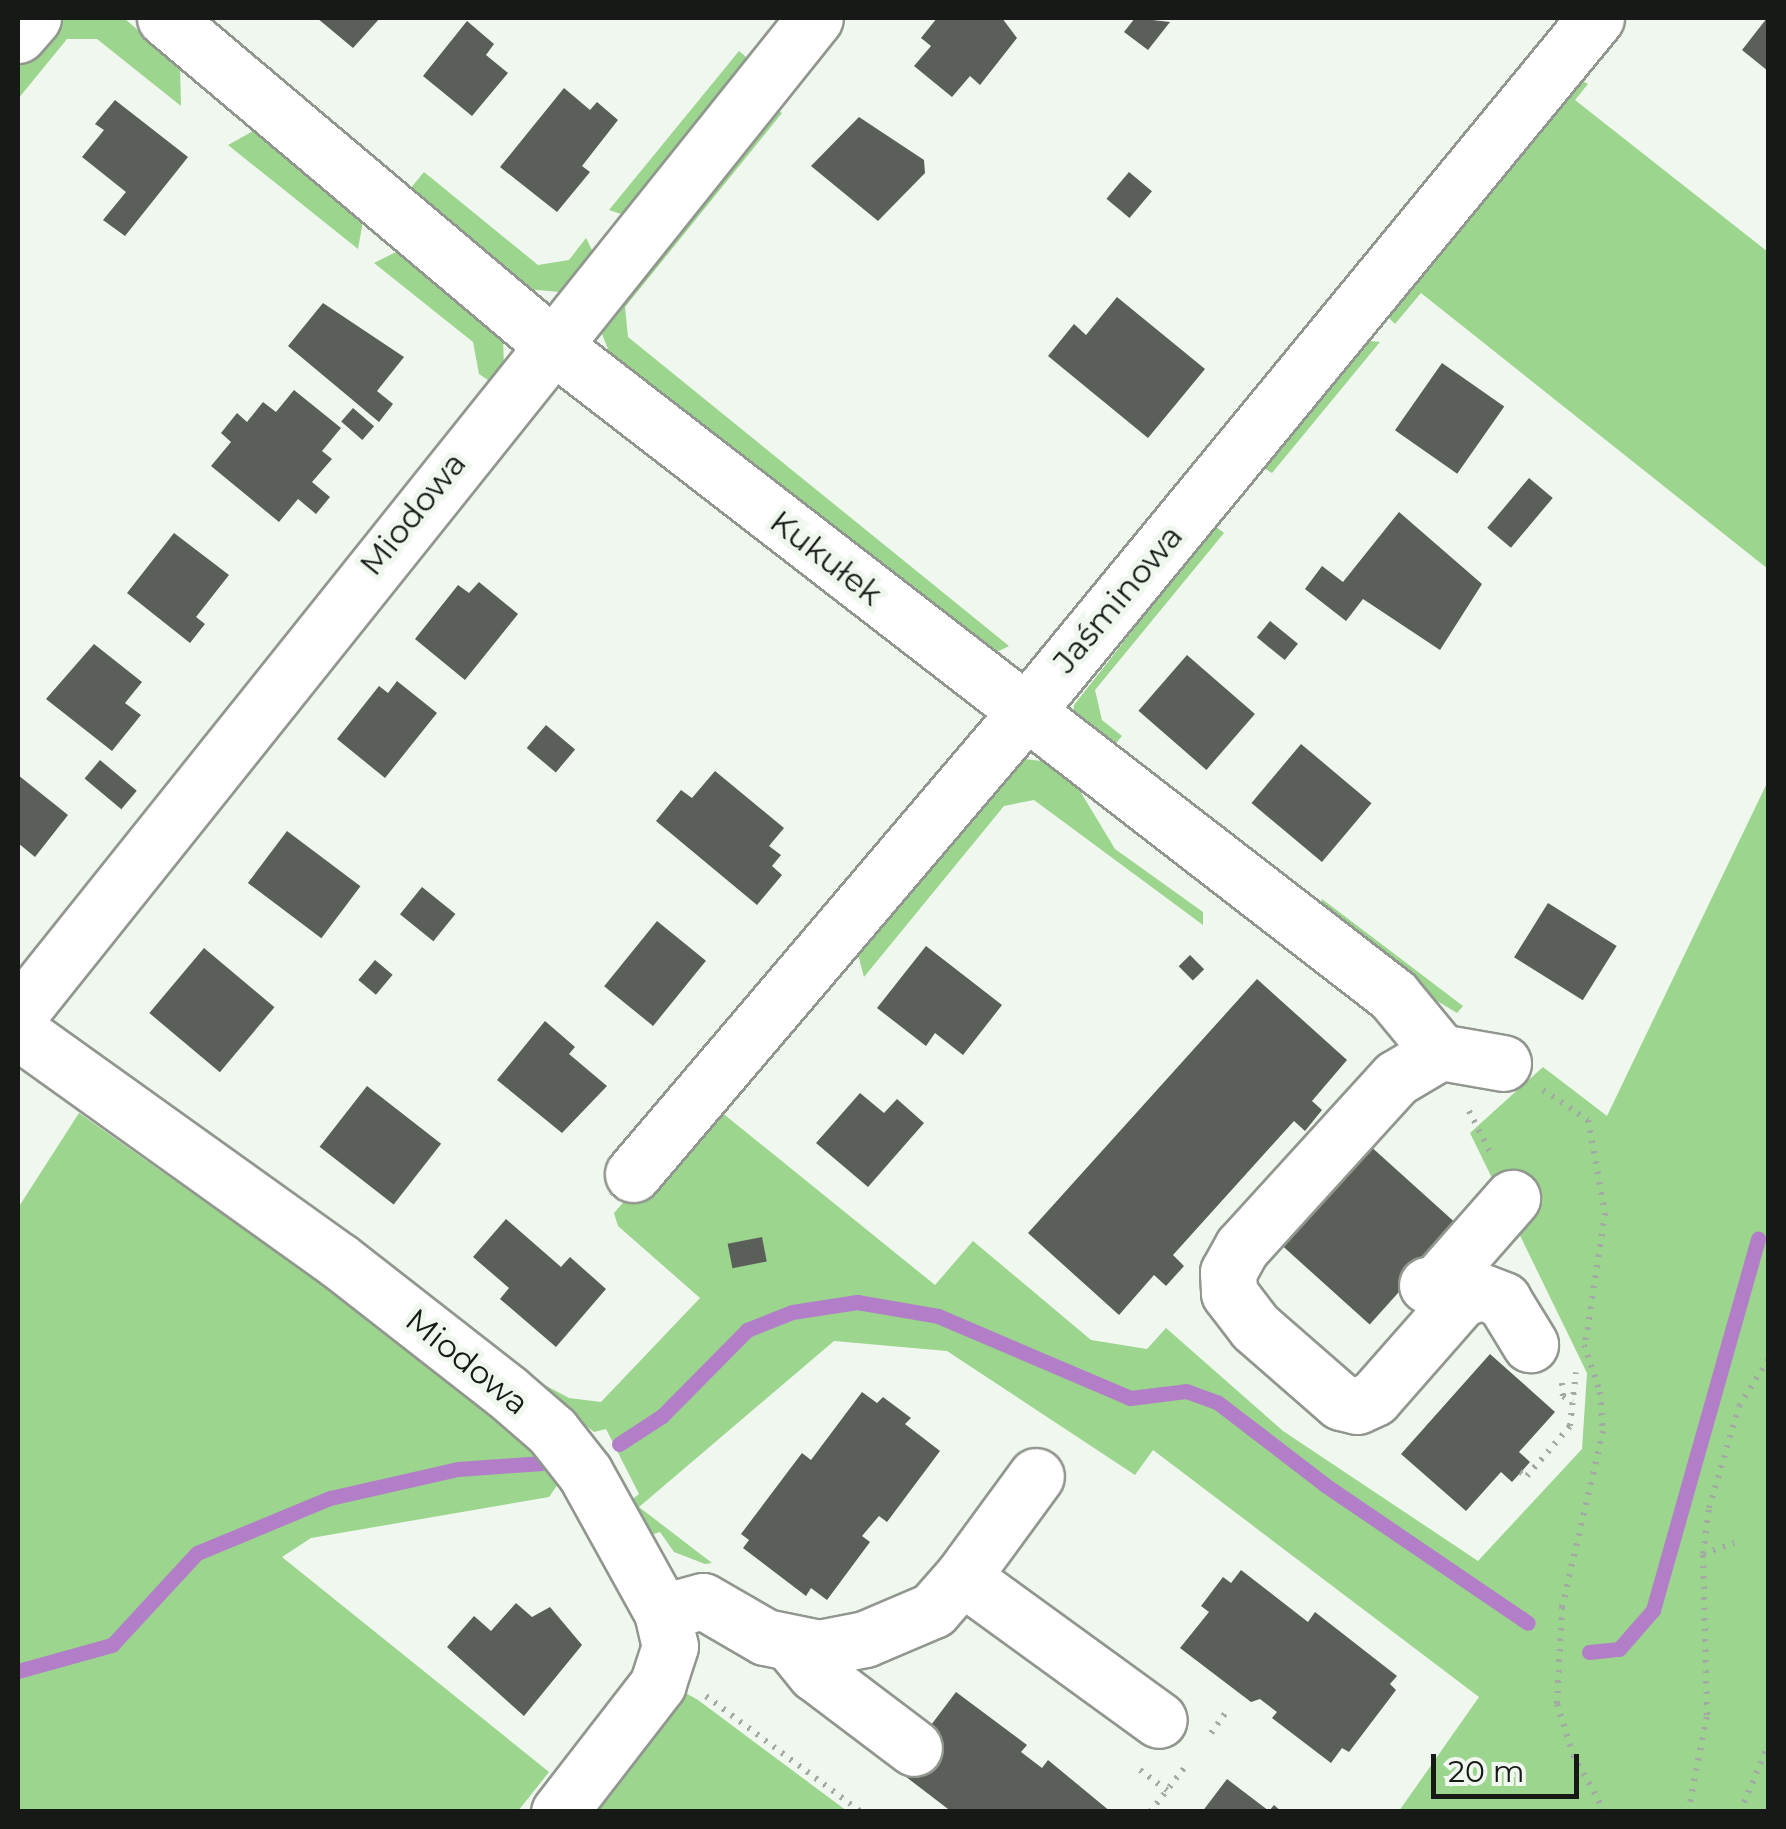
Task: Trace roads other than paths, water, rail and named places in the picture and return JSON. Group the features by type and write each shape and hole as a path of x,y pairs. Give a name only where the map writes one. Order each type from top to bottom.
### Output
{"street":[{"path":"18,35 32,18"},
{"name":"Kukułek","path":"166,18 550,342 1024,714 1393,995 1440,1052"},
{"name":"Miodowa","path":"18,1015 550,342 816,18"},
{"name":"Jaśminowa","path":"632,1174 1024,714 1596,18"},
{"name":"Miodowa","path":"18,1031 324,1250 552,1431 585,1472 662,1612 670,1646 644,1705 558,1812"},
{"path":"1502,1063 1440,1052 1396,1078 1242,1248 1228,1272 1229,1293 1269,1339 1341,1402 1357,1406 1374,1398 1460,1300 1480,1291 1503,1300 1554,1336"},
{"path":"1427,1285 1433,1288 1512,1198"},
{"path":"662,1612 704,1602 792,1645 820,1648 865,1640 933,1610 962,1578 1036,1476"},
{"path":"962,1578 1159,1720"},
{"path":"792,1645 815,1674 914,1748"}],"waterway":[{"path":"1589,1652 1619,1649 1653,1610 1758,1239"},
{"path":"619,1444 662,1416 747,1330 792,1312 857,1302 938,1316 1130,1398 1186,1391 1217,1402 1325,1485 1528,1623"},
{"path":"18,1671 112,1645 197,1553 330,1498 458,1469 542,1463"}]}
